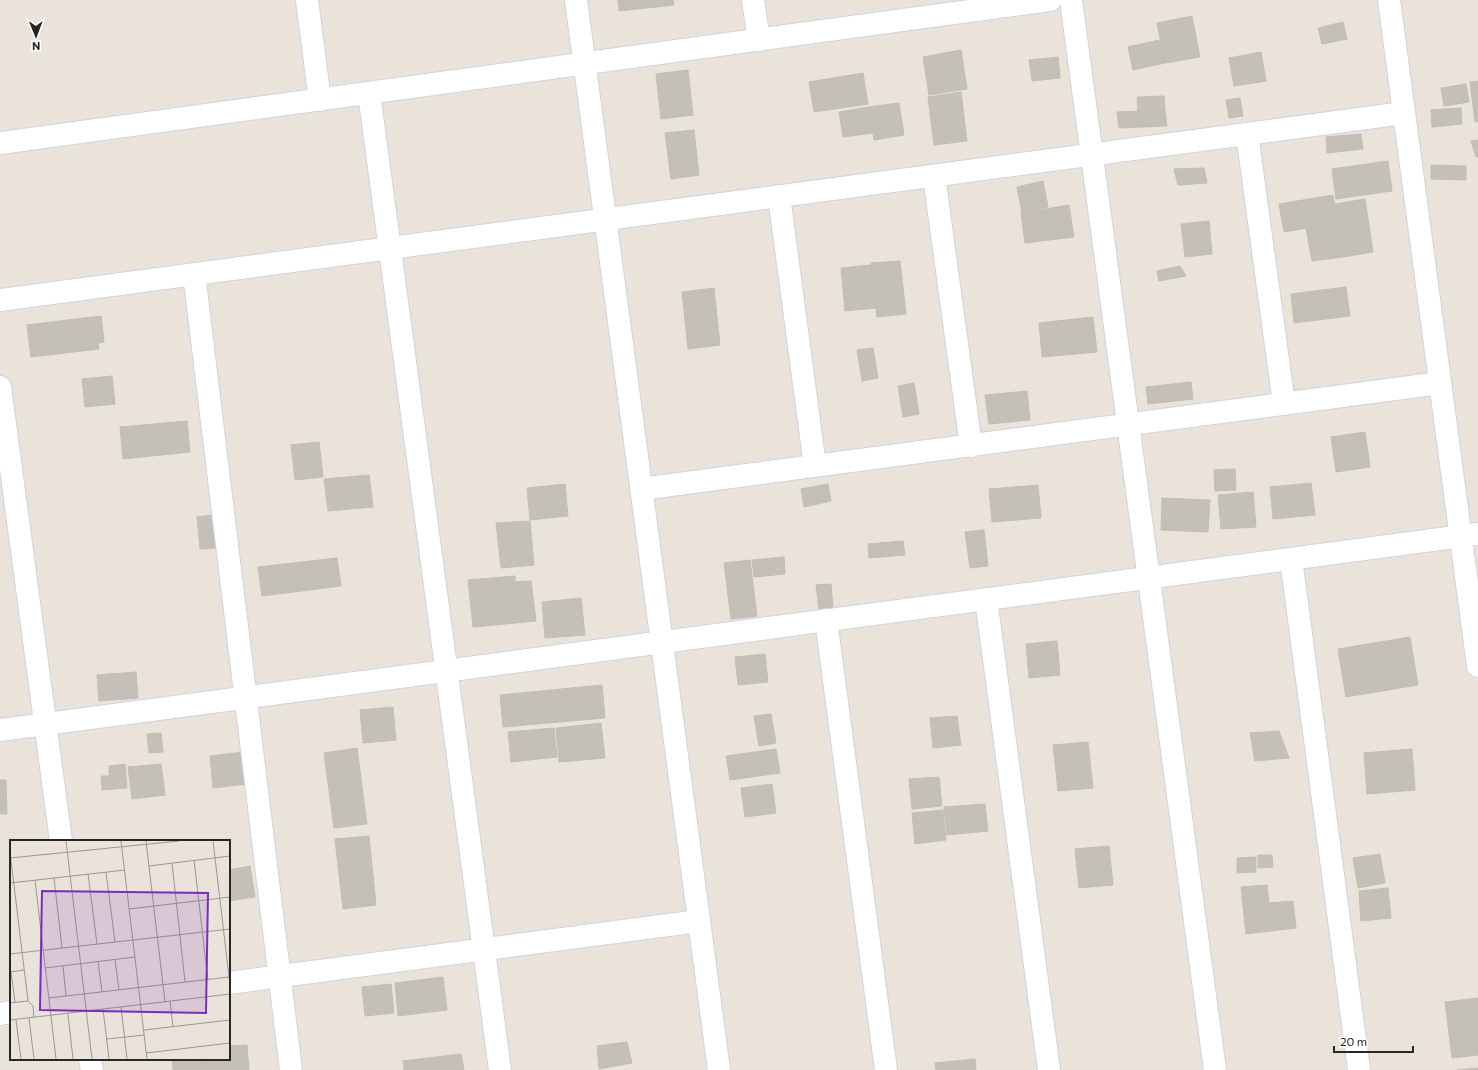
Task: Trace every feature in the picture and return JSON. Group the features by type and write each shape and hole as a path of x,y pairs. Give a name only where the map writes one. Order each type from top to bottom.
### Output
{"street":[{"path":"307,0 320,100"},
{"path":"576,0 719,1070"},
{"path":"753,0 759,40"},
{"path":"0,143 759,40 915,9 1050,0"},
{"path":"1071,0 1215,1070"},
{"path":"1389,0 1440,383 1469,535 1478,666"},
{"path":"369,93 500,1070"},
{"path":"0,300 1404,113"},
{"path":"1247,134 1284,404"},
{"path":"934,176 971,446"},
{"path":"779,196 815,466"},
{"path":"194,274 291,1070"},
{"path":"641,489 1440,383"},
{"path":"0,387 61,840"},
{"path":"0,730 1469,535"},
{"path":"1291,558 1359,1070"},
{"path":"986,599 1049,1070"},
{"path":"826,620 886,1070"},
{"path":"230,984 699,921"},
{"path":"0,1014 10,1012"},
{"path":"90,1060 92,1070"}],"building":[{"path":"618,0 673,0 674,5 619,11"},
{"path":"1192,16 1200,57 1165,63 1157,23"},
{"path":"1343,22 1347,39 1322,44 1318,28"},
{"path":"1159,40 1165,63 1133,70 1128,47"},
{"path":"961,50 967,89 929,95 923,57"},
{"path":"1261,52 1266,81 1234,86 1229,58"},
{"path":"1058,57 1060,78 1032,81 1029,60"},
{"path":"688,70 693,115 661,119 656,74"},
{"path":"863,73 868,104 814,112 809,82"},
{"path":"1478,81 1478,121 1475,122 1470,82"},
{"path":"1466,84 1469,102 1444,106 1441,88"},
{"path":"961,92 967,141 934,145 928,97"},
{"path":"1164,96 1165,110 1138,112 1137,97"},
{"path":"1240,98 1243,116 1229,118 1226,100"},
{"path":"899,103 904,135 874,140 869,107"},
{"path":"869,107 873,133 843,137 839,112"},
{"path":"1461,108 1462,124 1432,127 1431,110"},
{"path":"1165,110 1167,126 1119,128 1117,112"},
{"path":"694,130 699,175 671,179 665,133"},
{"path":"1361,134 1363,149 1327,153 1326,137"},
{"path":"1478,140 1478,157 1476,157 1471,141"},
{"path":"1388,161 1392,191 1336,199 1332,169"},
{"path":"1431,165 1466,166 1466,180 1431,179"},
{"path":"1204,168 1207,183 1178,185 1174,169"},
{"path":"1043,181 1048,207 1022,213 1017,187"},
{"path":"1333,195 1338,223 1284,232 1279,204"},
{"path":"1365,199 1373,252 1343,257 1335,204"},
{"path":"1069,205 1074,237 1025,243 1021,212"},
{"path":"1209,221 1212,254 1185,257 1181,224"},
{"path":"1338,223 1343,257 1312,261 1306,228"},
{"path":"900,261 906,314 877,317 871,263"},
{"path":"871,265 876,308 845,311 841,268"},
{"path":"1180,266 1186,276 1159,281 1157,271"},
{"path":"1346,287 1350,316 1294,323 1291,294"},
{"path":"714,288 720,345 688,349 682,292"},
{"path":"101,316 104,342 98,343 99,349 31,357 27,325"},
{"path":"1093,317 1097,352 1042,357 1039,323"},
{"path":"873,348 878,378 862,381 857,350"},
{"path":"112,376 115,404 85,407 82,379"},
{"path":"1191,382 1193,399 1148,404 1146,387"},
{"path":"914,383 919,414 903,417 898,386"},
{"path":"1027,391 1030,420 989,424 985,395"},
{"path":"187,421 190,452 123,459 120,427"},
{"path":"1365,432 1370,467 1336,472 1331,437"},
{"path":"319,442 323,477 295,480 291,445"},
{"path":"1235,469 1236,490 1215,491 1214,470"},
{"path":"369,475 373,507 328,511 324,479"},
{"path":"1311,483 1315,515 1273,519 1270,487"},
{"path":"565,484 568,516 530,520 527,488"},
{"path":"828,484 831,501 804,507 801,489"},
{"path":"1038,485 1041,518 992,522 989,489"},
{"path":"1253,492 1256,527 1221,529 1218,495"},
{"path":"1162,498 1210,500 1208,532 1161,530"},
{"path":"212,515 216,548 200,549 197,517"},
{"path":"530,521 534,565 501,568 496,523"},
{"path":"984,530 988,566 970,568 965,532"},
{"path":"903,541 905,555 869,558 868,544"},
{"path":"784,557 785,574 754,577 752,560"},
{"path":"337,558 341,586 262,596 258,567"},
{"path":"750,560 757,616 731,619 724,563"},
{"path":"515,576 515,582 531,581 536,621 473,627 468,580"},
{"path":"831,584 833,607 819,609 816,585"},
{"path":"581,598 585,635 545,638 542,602"},
{"path":"1410,637 1418,685 1346,697 1338,649"},
{"path":"1057,641 1060,675 1029,678 1026,644"},
{"path":"765,654 768,682 738,685 735,657"},
{"path":"136,672 138,698 99,701 97,675"},
{"path":"602,685 605,718 503,727 500,695"},
{"path":"393,707 396,740 363,743 360,710"},
{"path":"771,714 776,743 759,746 754,716"},
{"path":"957,716 961,745 933,748 930,718"},
{"path":"601,723 605,758 559,762 556,728"},
{"path":"554,728 557,757 511,762 508,732"},
{"path":"1279,731 1289,758 1255,761 1250,733"},
{"path":"161,733 163,752 149,753 147,734"},
{"path":"1088,742 1093,788 1058,791 1053,745"},
{"path":"357,748 367,824 334,828 324,753"},
{"path":"776,749 780,773 730,780 726,756"},
{"path":"1412,749 1415,790 1367,794 1364,753"},
{"path":"244,752 247,784 213,788 210,756"},
{"path":"125,764 127,788 102,790 101,776 109,776 109,766"},
{"path":"161,764 165,795 132,799 128,767"},
{"path":"939,777 942,806 912,809 909,779"},
{"path":"0,780 6,780 7,814 0,814"},
{"path":"772,784 776,813 745,817 741,788"},
{"path":"985,804 988,831 947,835 944,807"},
{"path":"943,810 946,840 915,844 912,813"},
{"path":"369,836 376,905 343,909 335,839"},
{"path":"1109,846 1113,885 1079,888 1075,849"},
{"path":"1380,854 1385,883 1358,888 1353,858"},
{"path":"1258,855 1272,855 1273,867 1258,868"},
{"path":"1256,857 1256,872 1237,873 1237,858"},
{"path":"250,866 255,897 230,901 230,870"},
{"path":"1267,885 1269,903 1293,901 1296,928 1246,934 1241,887"},
{"path":"1388,888 1391,918 1361,921 1359,891"},
{"path":"443,977 447,1010 398,1016 395,983"},
{"path":"391,984 394,1013 365,1016 362,987"},
{"path":"1478,998 1478,1055 1452,1058 1445,1002"},
{"path":"627,1042 632,1063 599,1069 597,1046"},
{"path":"247,1045 249,1070 208,1070 207,1060 230,1060 230,1046"},
{"path":"461,1054 464,1070 404,1070 403,1061"},
{"path":"975,1059 976,1070 936,1070 935,1063"},
{"path":"172,1060 207,1060 208,1070 173,1070"},
{"path":"1478,1068 1478,1070 1457,1070"}]}
